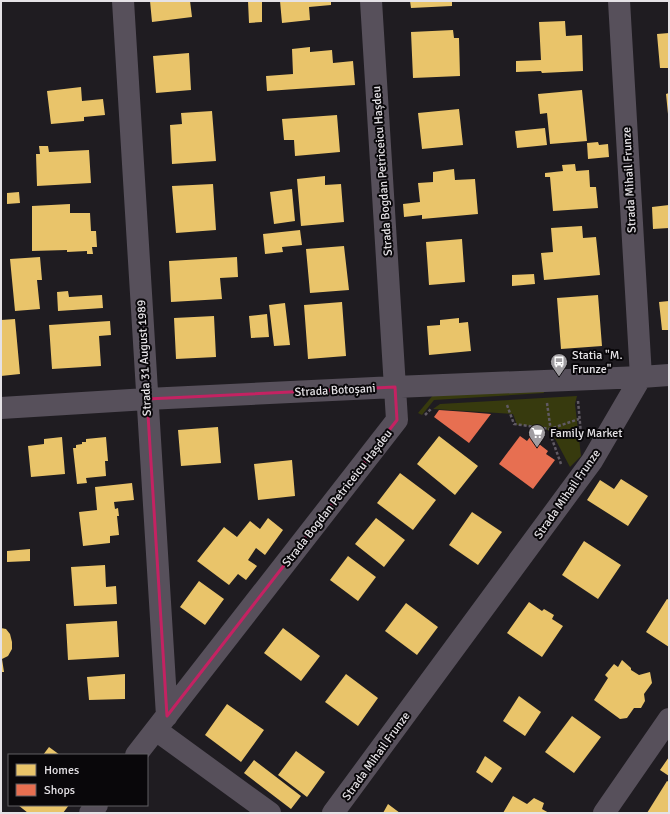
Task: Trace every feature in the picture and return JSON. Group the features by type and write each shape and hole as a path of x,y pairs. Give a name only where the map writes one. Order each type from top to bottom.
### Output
{"street":[{"name":"Strada 31 August 1989","path":"123,1 147,399 161,723"},
{"name":"Strada Bogdan Petriceicu Hașdeu","path":"137,754 397,420 371,1"},
{"name":"Strada Mihail Frunze","path":"333,813 592,461 641,377 619,1"},
{"name":"Strada Botoșani","path":"1,408 147,399 669,375"},
{"path":"604,813 669,719"},
{"path":"161,723 270,813"}],"path":[{"path":"547,396 552,439 562,466"},
{"path":"506,405 514,424 550,429 579,420"}],"highlighted area":[{"path":"395,387 397,420 167,716 147,399"}],"green space":[{"path":"543,388 544,393 434,400 422,415 418,413 434,394"},
{"path":"577,396 575,404 581,456 570,467 552,433 541,426 517,425 513,414 433,409 440,404"}],"building: Homes":[{"path":"150,1 190,1 192,17 152,22"},
{"path":"248,1 262,1 262,22 249,23"},
{"path":"280,1 331,1 331,5 309,7 310,20 282,23"},
{"path":"410,1 452,1 452,6 411,8"},
{"path":"565,21 566,36 582,35 583,71 542,73 541,71 516,72 516,61 541,60 539,22"},
{"path":"453,30 454,38 459,38 460,76 413,78 411,32"},
{"path":"669,33 669,68 660,68 657,34"},
{"path":"310,47 310,52 332,50 333,63 353,61 355,85 267,91 266,76 293,74 292,49"},
{"path":"189,53 191,90 156,93 153,56"},
{"path":"81,87 82,101 103,99 105,115 84,117 84,121 51,124 47,91"},
{"path":"582,90 587,141 550,144 547,113 540,114 538,94"},
{"path":"669,93 669,114 668,114 666,94"},
{"path":"459,109 463,145 422,149 418,113"},
{"path":"212,111 216,161 172,164 170,125 182,124 181,113"},
{"path":"337,115 340,152 295,156 294,140 284,140 282,119"},
{"path":"545,128 547,145 517,148 515,131"},
{"path":"598,142 599,145 608,144 609,157 588,159 587,143"},
{"path":"39,146 48,146 49,152 89,150 91,183 37,186 36,154 40,154"},
{"path":"575,164 576,171 589,170 590,187 596,187 598,208 553,211 550,177 545,177 545,173 563,171 562,165"},
{"path":"454,169 455,180 475,179 478,214 422,219 422,215 404,217 403,204 420,202 418,183 433,182 433,172"},
{"path":"325,176 325,185 341,184 344,222 301,226 297,179"},
{"path":"213,184 216,230 176,233 172,186"},
{"path":"292,189 295,221 274,224 270,192"},
{"path":"19,192 20,203 7,204 7,193"},
{"path":"70,204 70,213 90,213 91,231 96,231 97,247 92,247 93,254 87,254 87,251 67,252 67,250 32,251 32,206"},
{"path":"669,205 669,228 653,229 652,207"},
{"path":"582,226 583,238 596,237 600,275 544,280 541,253 553,252 551,228"},
{"path":"300,230 302,245 282,247 283,252 265,254 263,234"},
{"path":"462,239 465,282 429,285 426,242"},
{"path":"344,246 349,290 310,293 306,249"},
{"path":"40,257 42,280 37,280 40,309 15,311 10,259"},
{"path":"237,257 238,277 220,278 222,299 171,302 169,261"},
{"path":"534,274 535,284 512,286 512,275"},
{"path":"68,291 69,297 102,295 103,308 58,311 57,292"},
{"path":"598,295 602,346 561,349 557,298"},
{"path":"669,301 669,330 662,330 659,302"},
{"path":"342,302 346,356 308,359 304,305"},
{"path":"285,303 290,345 274,346 269,305"},
{"path":"267,314 269,337 251,338 249,316"},
{"path":"214,316 216,357 176,359 174,318"},
{"path":"459,318 459,323 468,322 471,351 429,355 427,326 440,325 440,320"},
{"path":"15,319 20,374 1,376 1,320"},
{"path":"110,321 111,335 99,336 101,366 52,369 49,325"},
{"path":"218,427 221,463 181,466 178,430"},
{"path":"439,436 478,466 455,495 417,464"},
{"path":"62,437 65,474 31,477 28,446 44,444 44,439"},
{"path":"106,437 108,461 105,461 106,476 86,478 87,483 77,484 73,448 76,448 76,445 82,444 82,442 86,442 86,439"},
{"path":"292,460 295,496 258,500 254,464"},
{"path":"400,473 436,500 413,530 377,503"},
{"path":"621,479 648,496 628,526 587,500 600,480 614,489"},
{"path":"132,483 134,500 114,502 115,509 118,508 119,516 117,516 119,535 110,536 110,543 83,546 79,512 97,510 95,487"},
{"path":"472,512 502,532 478,565 449,545"},
{"path":"268,518 283,530 265,555 256,548 248,560 257,566 246,580 238,574 229,585 197,561 224,527 237,537 250,521 260,529"},
{"path":"376,518 405,540 384,567 355,544"},
{"path":"584,541 621,565 598,599 562,575"},
{"path":"30,549 30,561 7,562 7,551"},
{"path":"348,556 376,577 358,601 330,580"},
{"path":"105,565 106,587 116,586 117,604 74,606 71,567"},
{"path":"199,581 224,599 205,625 180,607"},
{"path":"667,599 669,600 669,647 646,632"},
{"path":"529,602 542,611 544,609 554,615 552,619 563,626 542,657 507,633"},
{"path":"406,603 438,627 417,655 385,631"},
{"path":"117,621 119,657 68,660 66,624"},
{"path":"1,628 6,629 10,634 12,642 12,649 8,656 2,659 4,672 1,672"},
{"path":"283,628 320,656 301,681 264,653"},
{"path":"622,660 631,668 631,670 639,675 650,672 652,683 644,694 645,701 641,708 634,708 627,718 620,719 594,700 608,678 605,675 614,664 618,667"},
{"path":"125,674 125,699 89,700 87,677"},
{"path":"346,674 378,698 358,726 325,702"},
{"path":"519,696 541,712 525,736 503,721"},
{"path":"227,704 264,730 241,762 205,735"},
{"path":"572,716 601,737 574,773 545,752"},
{"path":"49,747 59,754 44,754"},
{"path":"296,751 325,772 307,797 278,775"},
{"path":"485,756 502,768 492,783 476,772"},
{"path":"669,757 669,776 660,770"},
{"path":"254,760 301,796 291,809 244,773"},
{"path":"667,781 669,782 669,813 647,813"},
{"path":"513,796 527,804 534,798 544,803 542,809 549,813 503,813"},
{"path":"388,804 400,813 383,813"},
{"path":"19,806 68,806 63,813 28,813"}],"building: Shops":[{"path":"439,410 491,414 469,443 434,417"},
{"path":"520,436 527,441 530,437 548,451 546,454 555,460 533,489 499,464"}],"place":[{"name":"Statia \"M. Frunze\"","path":"559,377"},
{"name":"Family Market","path":"537,448"}]}
